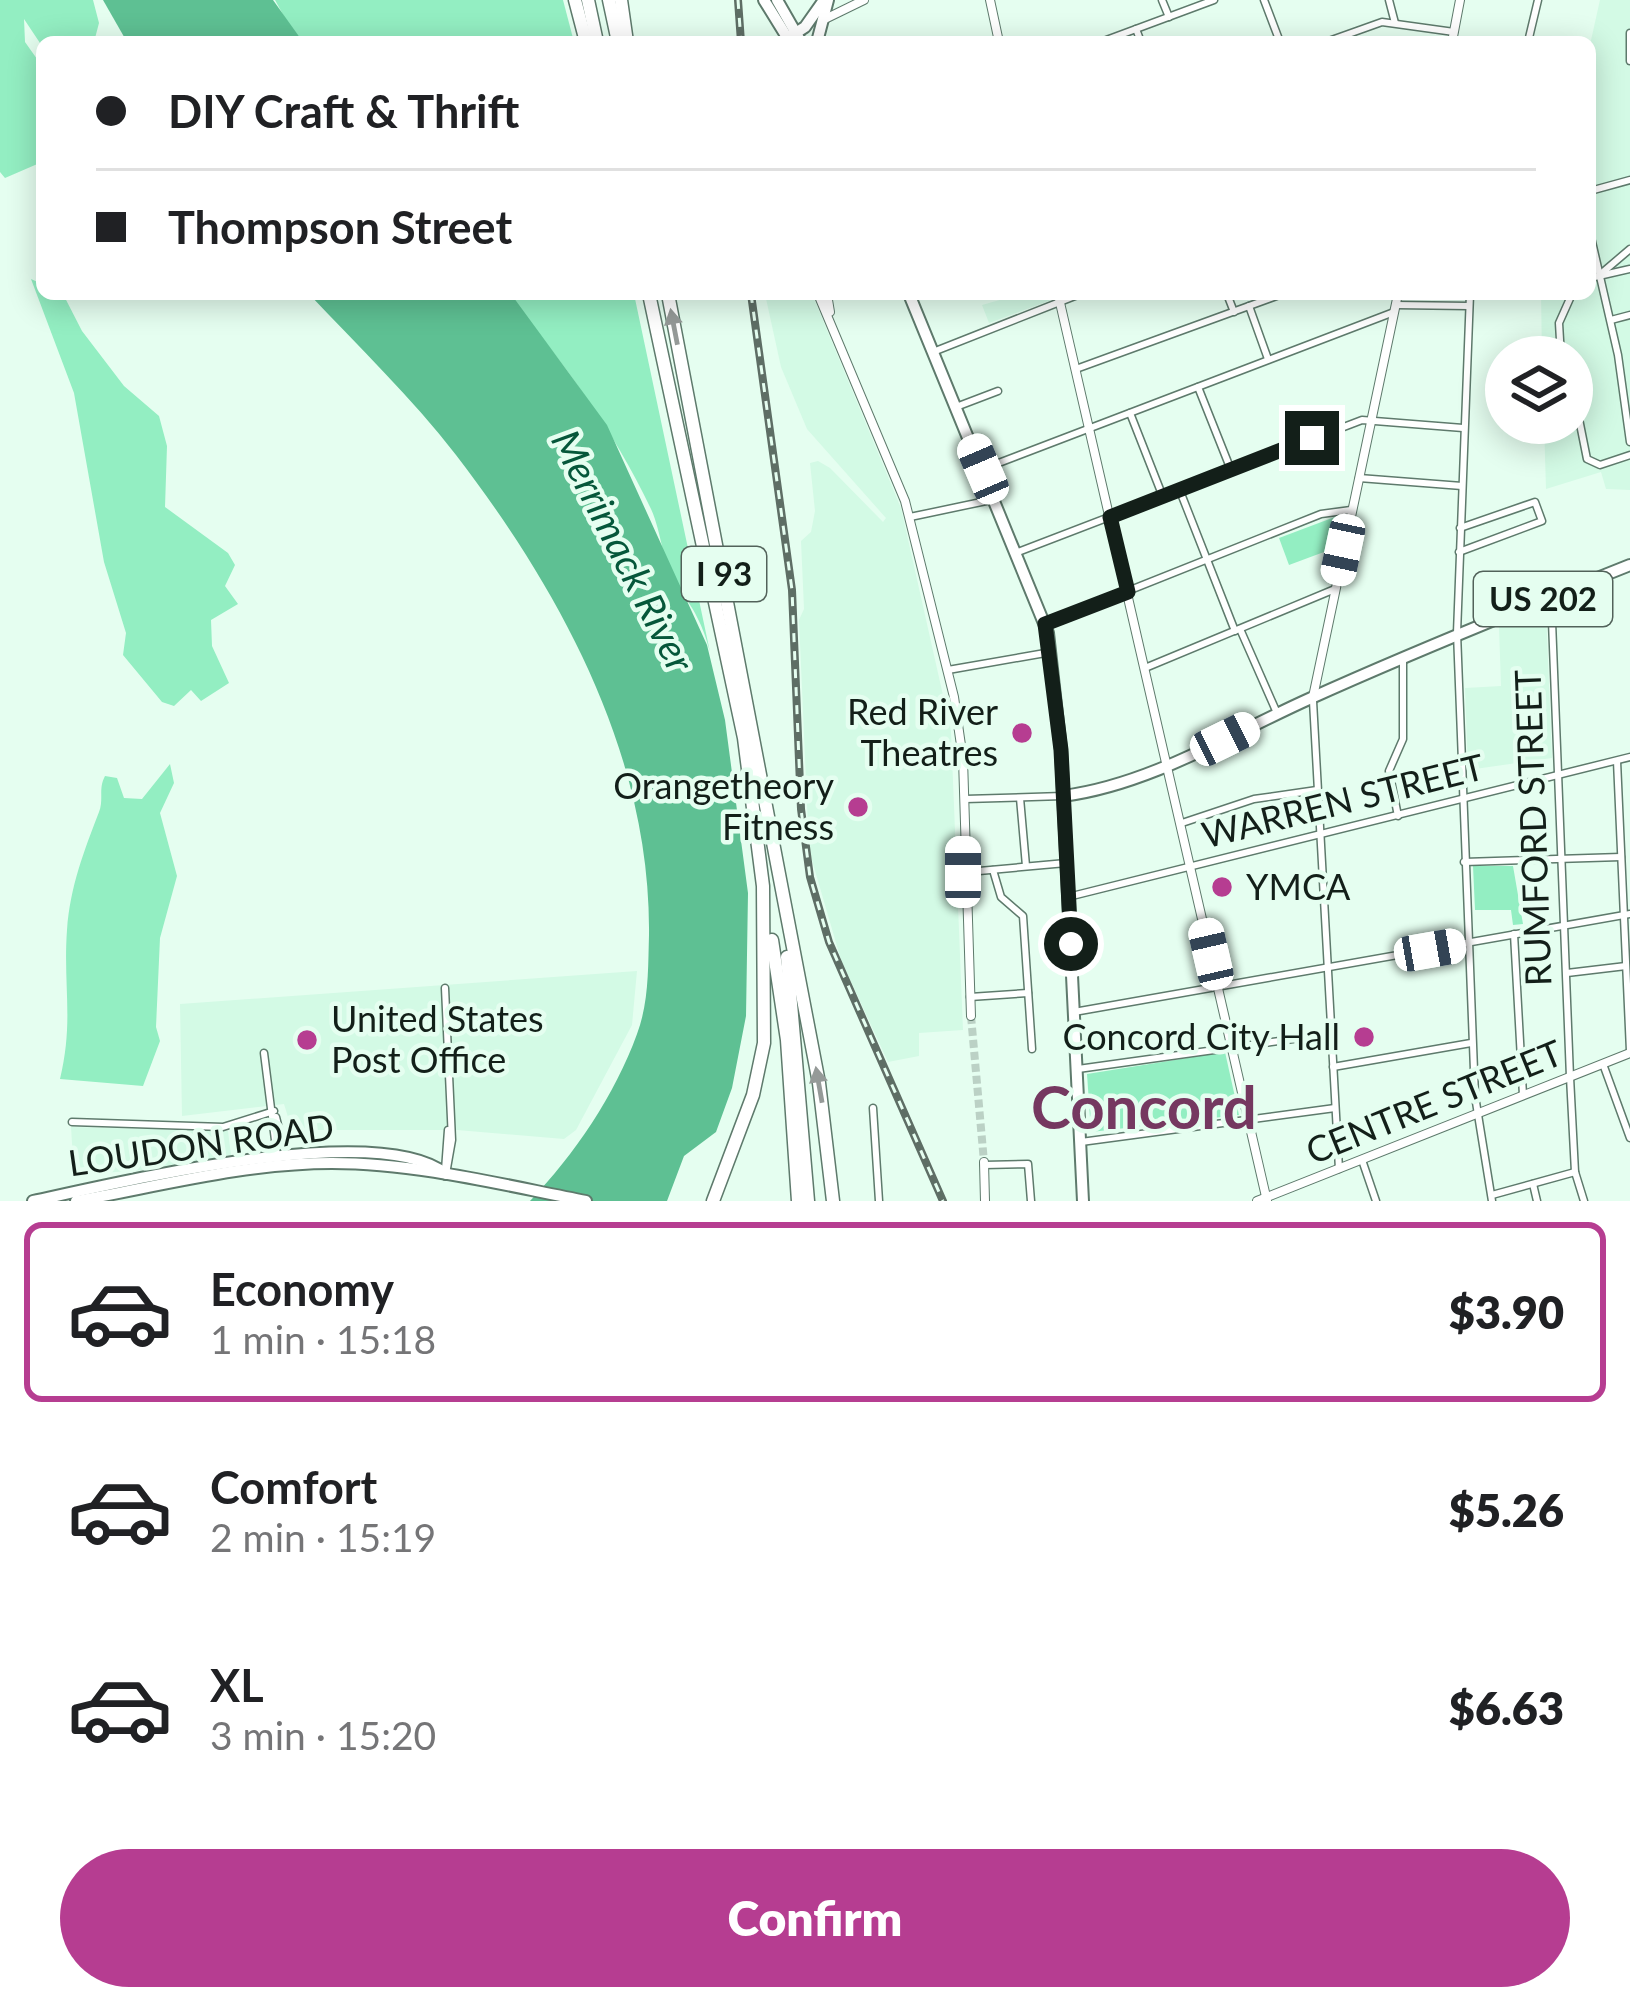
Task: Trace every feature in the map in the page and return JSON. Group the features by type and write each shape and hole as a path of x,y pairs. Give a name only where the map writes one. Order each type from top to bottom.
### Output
{"highway":[{"path":"575,0 584,36"},
{"path":"588,0 596,36"},
{"path":"609,0 621,36"},
{"path":"621,0 623,36"},
{"name":"I 93","path":"650,300 740,716 787,1040 797,1201"},
{"name":"I 93","path":"669,300 777,854 808,1201"},
{"path":"777,854 819,1083 833,1201"},
{"path":"713,1201 762,1057 767,990 764,886"}],"main road":[{"path":"764,0 792,36"},
{"path":"777,0 793,36"},
{"path":"796,36 826,0"},
{"path":"818,36 826,0"},
{"path":"799,36 822,21"},
{"path":"911,300 1018,553 1051,652 1063,796 1083,1201"},
{"name":"US 202","path":"1063,796 1099,790 1167,763 1457,633 1630,565"},
{"name":"LOUDON ROAD","path":"33,1201 283,1161 370,1153 434,1164 446,1174 586,1201"},
{"name":"LOUDON ROAD","path":"76,1201 283,1161"}],"street":[{"path":"822,21 864,0"},
{"path":"990,0 999,36"},
{"path":"1162,0 1168,17"},
{"path":"1117,36 1214,0"},
{"path":"1264,0 1278,36"},
{"path":"1389,0 1395,23"},
{"path":"1453,36 1460,0"},
{"path":"1529,36 1538,0"},
{"path":"1342,36 1375,24 1395,23 1449,36"},
{"path":"1136,29 1139,36"},
{"path":"1630,33 1630,61"},
{"path":"1596,189 1630,180"},
{"path":"1600,274 1630,249"},
{"path":"1596,258 1630,442"},
{"path":"1596,276 1630,269"},
{"path":"825,300 910,518 959,724 971,1016"},
{"path":"933,352 1054,300"},
{"path":"1059,300 1220,988 1264,1200"},
{"path":"1229,300 1234,312"},
{"path":"1076,370 1266,300"},
{"path":"1339,1169 1313,697 1397,300"},
{"path":"1470,300 1457,633 1477,1114 1491,1198 1575,1172"},
{"path":"1560,336 1559,323 1569,300"},
{"path":"1249,306 1268,360"},
{"path":"983,469 1395,308 1469,306"},
{"path":"1611,320 1630,315"},
{"path":"1198,387 1231,470"},
{"path":"956,407 998,391"},
{"path":"1130,413 1162,497"},
{"path":"1018,553 1371,420 1464,428"},
{"path":"1585,444 1588,459 1600,465 1630,455"},
{"path":"1359,478 1462,486"},
{"path":"1180,491 1277,713"},
{"path":"910,518 995,500"},
{"path":"1459,552 1542,524 1535,502 1460,528"},
{"path":"1045,624 1339,508 1351,510"},
{"path":"1145,668 1335,589"},
{"name":"RUMFORD STREET","path":"1551,596 1575,1172 1584,1201"},
{"path":"947,670 1051,652"},
{"path":"1398,816 1389,771 1403,739 1403,658"},
{"name":"WARREN STREET","path":"1068,897 1106,892 1192,865 1630,757"},
{"path":"1617,761 1630,1052"},
{"path":"1182,823 1254,800 1317,790"},
{"path":"1020,796 1026,866"},
{"path":"964,799 1063,796"},
{"path":"1465,862 1622,857"},
{"path":"963,872 1066,863"},
{"path":"993,870 1001,897 1023,916 1031,1049"},
{"path":"1074,1012 1627,915"},
{"path":"1514,934 1522,1095"},
{"path":"1567,973 1626,966"},
{"path":"445,988 452,1140 446,1174"},
{"path":"970,997 1028,993"},
{"path":"1078,1069 1330,1034"},
{"path":"1333,1066 1472,1043"},
{"name":"CENTRE STREET","path":"1264,1200 1630,1052"},
{"path":"264,1053 283,1161"},
{"path":"1603,1064 1630,1138"},
{"path":"873,1108 879,1201"},
{"path":"1081,1142 1335,1108"},
{"path":"72,1122 223,1127 274,1112"},
{"path":"1362,1160 1376,1201"},
{"path":"985,1201 984,1164 1028,1164 1031,1201"},
{"path":"1533,1184 1537,1201"}],"shaded area":[{"path":"0,0 93,0 99,23 96,36 36,37 24,19 25,42 36,58 36,165 5,178 0,172"},
{"path":"275,0 563,0 572,36 295,36"},
{"path":"1600,0 1630,0 1630,490 1606,489 1601,472 1546,489 1545,444 1593,444 1593,336 1542,336 1541,300 1596,300 1596,36 1592,36"},
{"path":"39,300 66,300 82,331 124,386 159,416 167,446 165,507 228,553 235,565 225,586 238,604 211,620 212,646 229,683 201,701 191,690 174,706 162,702 123,655 126,633 104,562 74,393"},
{"path":"512,300 635,300 710,652 673,578 651,509 604,424"},
{"path":"766,300 814,300 901,508 951,731 963,1030 919,1033 919,1056 888,1062 841,960 809,850 799,620 804,609 801,541 811,532 815,511 810,463 818,461 830,468 883,522 886,518 807,429 781,367"},
{"path":"1000,300 1051,300 989,323 982,305"},
{"path":"1340,515 1332,549 1289,565 1279,538"},
{"path":"1546,610 1552,758 1468,770 1465,688 1501,686 1499,627"},
{"path":"170,764 174,783 160,813 177,876 160,938 156,1027 160,1041 143,1086 60,1079 67,1021 69,914 103,781 105,776 117,778 124,798 142,799"},
{"path":"1473,866 1513,866 1523,924 1513,925 1511,910 1475,910"},
{"path":"637,971 632,1025 576,1130 564,1139 457,1130 292,1130 284,1104 182,1116 180,1004"},
{"path":"1225,1052 1239,1115 1091,1132 1087,1074"},
{"path":"71,1127 228,1131 231,1155 157,1169 74,1175"}],"water":[{"path":"103,0 273,0 299,36 124,36"},
{"name":"Merrimack River","path":"315,300 515,300 607,425 707,645 725,720 748,893 746,1016 732,1088 716,1132 684,1156 667,1201 530,1201 592,1123 641,1022 649,935 646,869 635,804 617,741 564,621 495,508 403,393"}],"tunnel":[{"path":"971,1016 984,1162"}],"railway":[{"path":"738,0 741,36"},
{"path":"752,300 792,590 801,809 810,877 829,942 943,1201"}],"place":[{"name":"Red River Theatres","path":"1022,733"},
{"name":"Orangetheory Fitness","path":"858,807"},
{"name":"YMCA","path":"1222,887"},
{"name":"Concord City Hall","path":"1364,1037"},
{"name":"United States Post Office","path":"307,1040"}],"district":[{"name":"Concord","path":"1144,1108"}],"route":[{"path":"1071,944 1056,688 1045,624 1128,592 1110,517 1312,438"}]}
